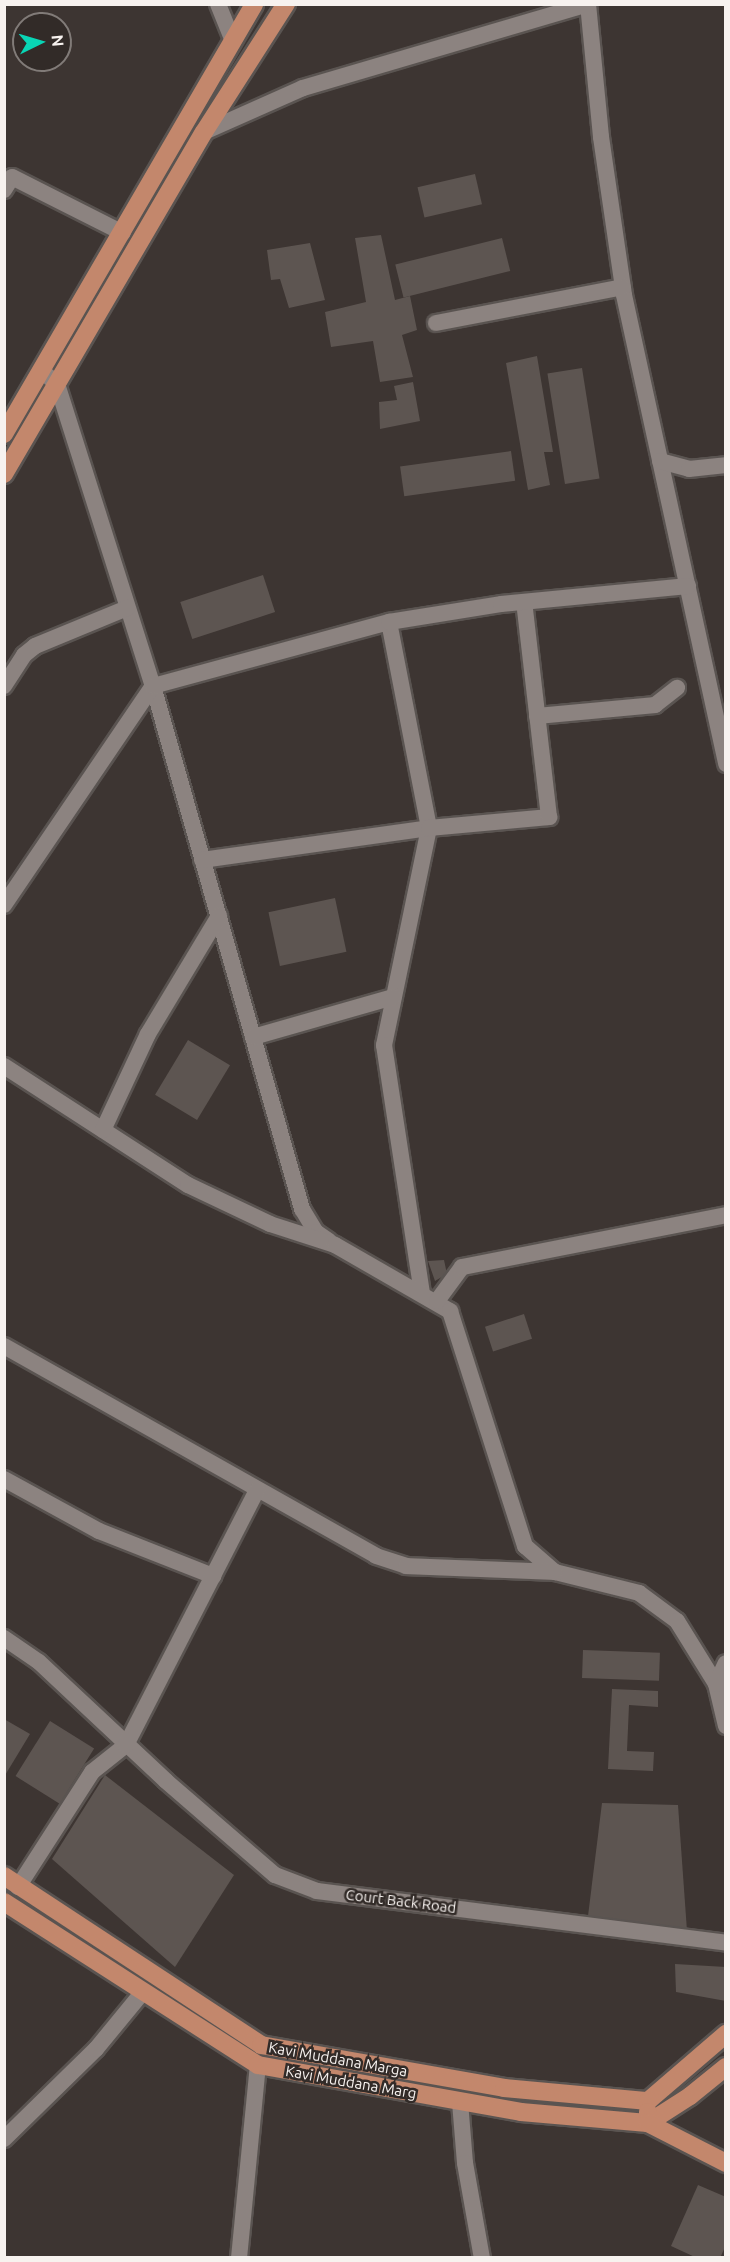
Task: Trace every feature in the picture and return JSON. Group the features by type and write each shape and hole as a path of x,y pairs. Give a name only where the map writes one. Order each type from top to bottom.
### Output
{"main road":[{"path":"5,433 254,4"},
{"path":"4,474 204,132 286,4"},
{"name":"Kavi Muddana Marga","path":"11,1881 261,2045 504,2088 648,2101"},
{"name":"Kavi Muddana Marg","path":"4,1902 142,1993 258,2065 521,2112 648,2122"},
{"path":"648,2122 648,2101 726,2034"},
{"path":"648,2122 690,2096 726,2067"},
{"path":"648,2122 726,2163"}],"street":[{"path":"218,4 232,39"},
{"path":"204,132 303,88 588,4 601,137 623,287 726,764"},
{"path":"4,190 12,177 123,233"},
{"path":"436,324 623,287"},
{"path":"42,371 57,384 153,686 302,1209 316,1232 335,1245 422,1292 450,1311 525,1546 555,1572"},
{"path":"660,461 689,469 726,465"},
{"path":"4,906 153,686 388,622 524,602 688,586"},
{"path":"202,860 429,828 549,817 524,602"},
{"path":"4,686 24,655 35,646 127,608"},
{"path":"388,622 429,828 384,1045 422,1292"},
{"path":"537,716 655,705 677,688"},
{"path":"103,1130 148,1034 219,916"},
{"path":"253,1037 393,997"},
{"path":"4,1066 188,1185 270,1224 335,1245"},
{"path":"437,1301 462,1267 726,1215"},
{"path":"4,1346 376,1556 406,1566 555,1572 639,1593 677,1621 716,1684 726,1726"},
{"path":"4,1479 99,1531 213,1576"},
{"path":"11,1881 92,1772 126,1745 257,1490"},
{"name":"Court Back Road","path":"4,1638 39,1662 126,1745 275,1875 317,1891 726,1942"},
{"path":"716,1684 726,1663"},
{"path":"4,2139 96,2049 142,1993"},
{"path":"239,2258 258,2065"},
{"path":"460,2102 465,2163 482,2258"}],"building":[{"path":"475,174 482,204 424,217 418,187"},
{"path":"381,235 395,300 410,296 417,330 402,335 413,377 380,382 373,341 331,347 325,312 366,302 355,238"},
{"path":"502,238 510,271 403,298 395,265"},
{"path":"310,243 325,300 289,308 280,279 271,280 267,250"},
{"path":"537,356 553,452 544,452 550,485 528,490 506,363"},
{"path":"582,368 600,479 565,484 547,373"},
{"path":"413,382 420,421 380,429 379,402 397,400 394,386"},
{"path":"511,451 515,481 404,496 400,467"},
{"path":"263,575 275,612 192,639 180,602"},
{"path":"335,898 346,952 280,966 268,912"},
{"path":"188,1040 230,1065 197,1120 155,1095"},
{"path":"444,1260 447,1274 435,1281 428,1261"},
{"path":"524,1314 532,1339 493,1351 485,1327"},
{"path":"583,1650 660,1653 659,1681 582,1678"},
{"path":"612,1689 658,1691 658,1707 629,1705 627,1751 654,1752 653,1771 608,1769"},
{"path":"4,1719 30,1734 4,1777"},
{"path":"50,1721 94,1749 60,1804 16,1776"},
{"path":"105,1775 234,1875 175,1967 52,1859"},
{"path":"602,1803 678,1805 687,1931 588,1916"},
{"path":"675,1964 726,1967 726,2001 676,1992"},
{"path":"698,2185 726,2197 726,2245 720,2258 697,2258 671,2246"}]}
